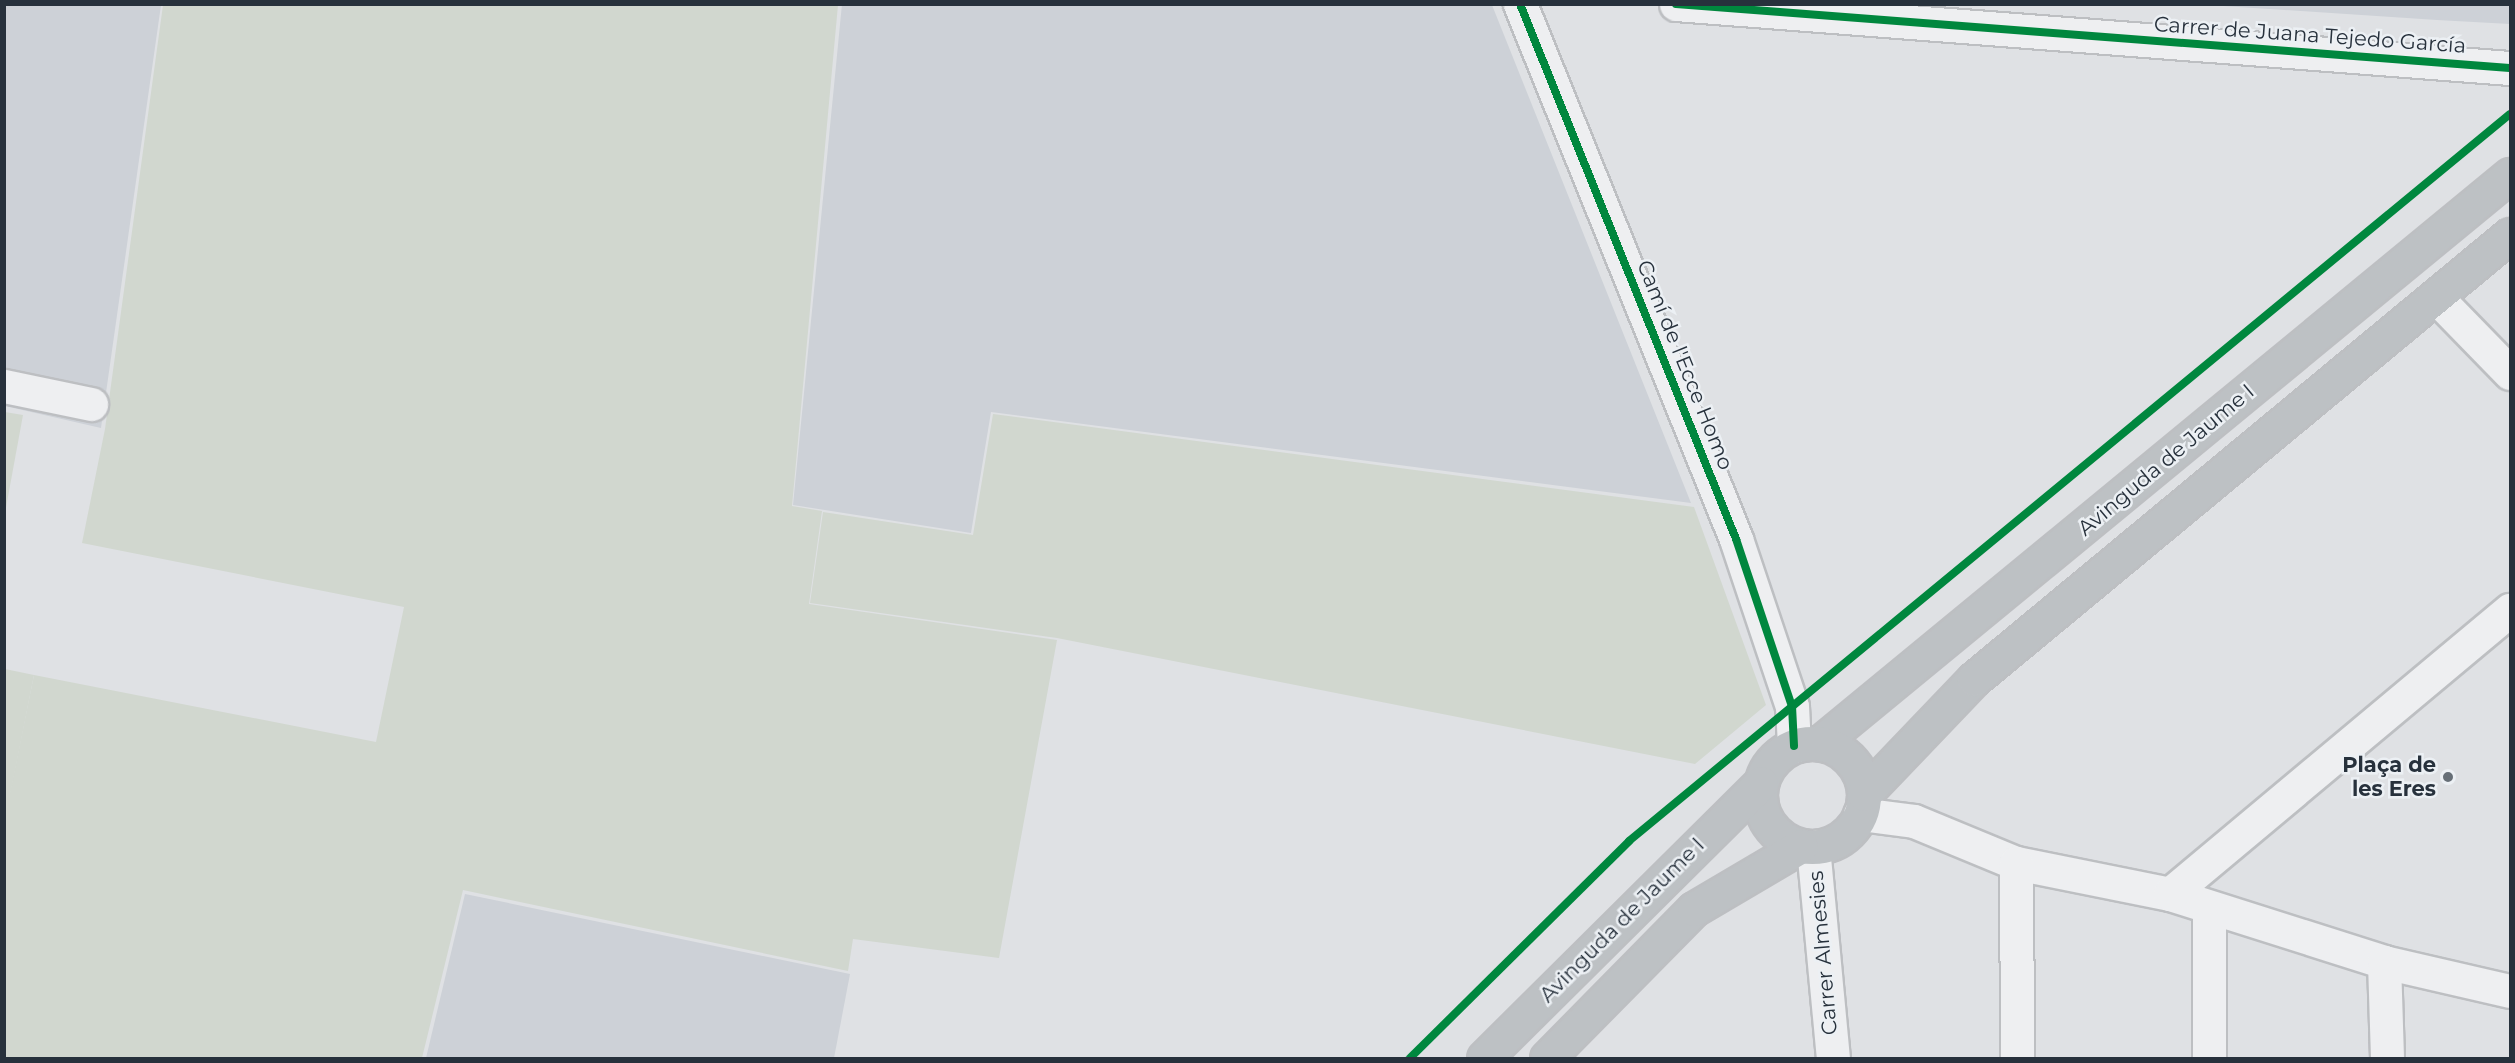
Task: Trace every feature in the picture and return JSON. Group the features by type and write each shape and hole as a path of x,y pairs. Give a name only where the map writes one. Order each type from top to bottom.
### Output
{"main road":[{"name":"Avinguda de Jaume I","path":"1807,745 2511,175"},
{"path":"1862,804 1855,766 1846,756 1807,745 1767,767 1761,783 1764,816 1786,840 1807,847 1841,838 1862,804 1974,679 2511,235"},
{"name":"Avinguda de Jaume I","path":"1484,1059 1761,783"},
{"name":"Avinguda de Jaume I","path":"1554,1055 1694,909 1807,847"}],"street":[{"name":"Camí de l'Ecce Homo","path":"1520,4 1736,539 1807,745"},
{"name":"Carrer de Juana Tejedo García","path":"1677,4 2511,68"},
{"path":"2436,297 2511,373"},
{"path":"4,386 91,404"},
{"path":"2170,894 2511,610"},
{"path":"1862,804 1914,821 2016,863 2170,894 2384,962 2511,991"},
{"name":"Carrer Almesies","path":"1807,847 1833,1059"},
{"path":"2016,863 2017,1059"},
{"path":"2209,908 2209,1059"},
{"path":"2384,962 2387,1059"}],"shaded area":[{"path":"842,4 1492,5 1691,503 991,412 971,533 793,505"},
{"path":"5,5 161,5 101,428 5,406"},
{"path":"163,5 838,5 792,506 822,511 809,604 1057,640 999,958 853,939 848,971 463,890 422,1058 5,1058 4,823 34,675 376,742 404,607 82,543 105,429"},
{"path":"2208,5 2510,5 2510,24 2437,20"},
{"path":"4,412 23,415 5,513"},
{"path":"993,414 1694,507 1766,705 1695,764 1057,638 810,603 823,512 973,535"},
{"path":"5,669 34,675 5,821 4,820"},
{"path":"465,894 850,974 834,1058 426,1058"}],"cycle path":[{"path":"1520,4 1736,539 1792,706 1794,746"},
{"path":"1676,4 2510,68"},
{"path":"1410,1058 1629,841 2510,114"}],"place":[{"name":"Plaça de les Eres","path":"2448,777"}]}
